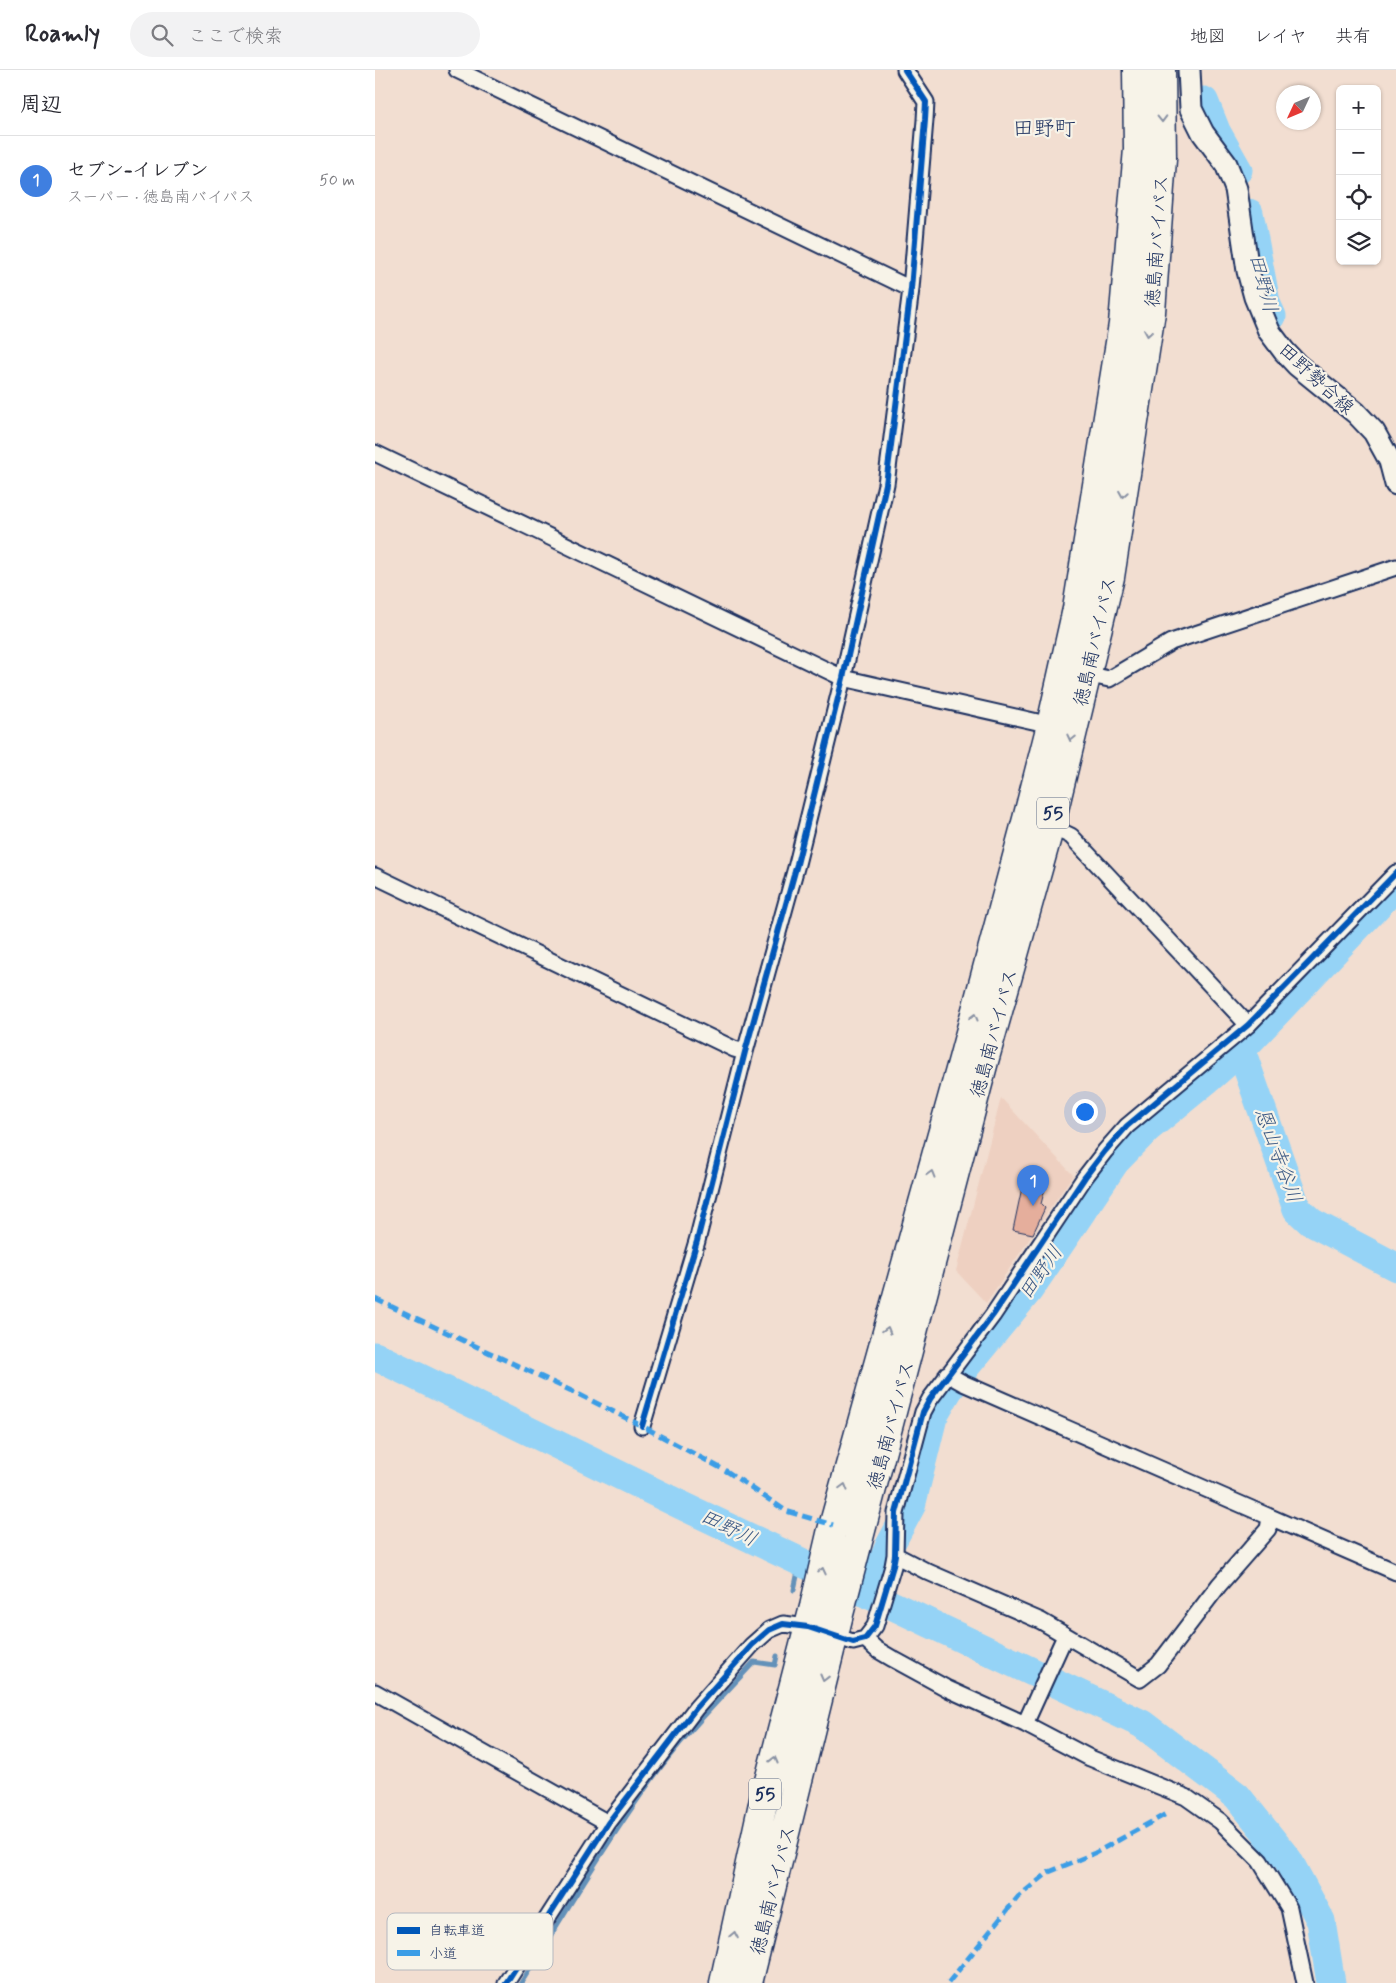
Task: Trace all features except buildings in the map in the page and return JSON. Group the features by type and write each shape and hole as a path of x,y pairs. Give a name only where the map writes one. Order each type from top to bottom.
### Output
{"highway":[{"name":"徳島南バイパス","path":"748,1983 824,1621 831,1534 963,1059 1051,725 1077,609 1123,324 1138,149 1137,70"},
{"name":"徳島南バイパス","path":"724,1983 762,1808 824,1621 859,1542 985,1061 1050,826 1110,576 1151,312 1162,158 1161,70"}],"main road":[{"name":"田野勢合線","path":"1189,70 1191,109 1203,133 1226,164 1236,190 1247,271 1269,331 1283,351 1297,365 1356,413 1374,432 1390,461 1396,484"}],"street":[{"path":"457,70 911,289"},
{"path":"642,1426 697,1241 745,1052 797,864 843,678 886,484 911,289 926,102 905,70"},
{"path":"375,453 843,678 1051,725"},
{"path":"1086,674 1109,678 1171,642 1396,567"},
{"path":"1050,826 1071,836 1248,1025"},
{"path":"551,1913 608,1823 696,1708 752,1645 769,1630 783,1624 824,1621 853,1642 865,1639 875,1626 894,1560 896,1513 923,1412 929,1399 954,1378 993,1315 1085,1177 1127,1126 1248,1025 1396,873"},
{"path":"375,876 745,1052"},
{"path":"954,1378 1396,1572"},
{"path":"894,1560 928,1572 1041,1622 1063,1642 1140,1679 1157,1665 1219,1585 1268,1529 1271,1518"},
{"path":"865,1639 876,1649 948,1689 1027,1718 1090,1758 1186,1797 1221,1821 1260,1861 1289,1908 1305,1983"},
{"path":"1027,1718 1063,1642"},
{"path":"375,1692 608,1823"},
{"path":"506,1983 514,1970"}],"shaded area":[{"path":"1001,1098 1073,1175 986,1303 956,1271"}],"waterway":[{"name":"田野川","path":"1204,101 1216,131 1238,170"},
{"name":"田野川","path":"1249,213 1266,303 1272,316"},
{"name":"田野川","path":"869,1595 889,1547 911,1506 933,1417 948,1391 967,1365 1029,1290 1115,1162 1148,1128 1241,1050 1396,886"},
{"name":"恩山寺谷川","path":"1241,1050 1297,1209 1311,1222 1396,1267"},
{"path":"375,1356 681,1505 1142,1724 1237,1796 1288,1860 1321,1921 1331,1983"},
{"path":"794,1590 800,1562"},
{"path":"553,1932 618,1829 676,1748 754,1662 775,1665 777,1656"},
{"path":"521,1983 529,1970"}],"marked path":[{"path":"375,1299 642,1426 728,1472 786,1511 833,1525"},
{"path":"948,1983 1018,1897 1049,1872 1095,1853 1168,1813"}],"cycle path":[{"path":"642,1426 697,1241 745,1052 797,864 843,678 886,484 911,289 926,102 905,70"},
{"path":"551,1913 608,1823 696,1708 752,1645 769,1630 783,1624 808,1627 853,1642 865,1639 875,1626 893,1566 896,1513 923,1412 930,1399 993,1315 1085,1177 1127,1126 1248,1025 1396,873"},
{"path":"506,1983 514,1970"}],"place":[{"name":"セブン-イレブン","path":"1033,1206"}],"district":[{"name":"田野町","path":"1044,128"}]}
